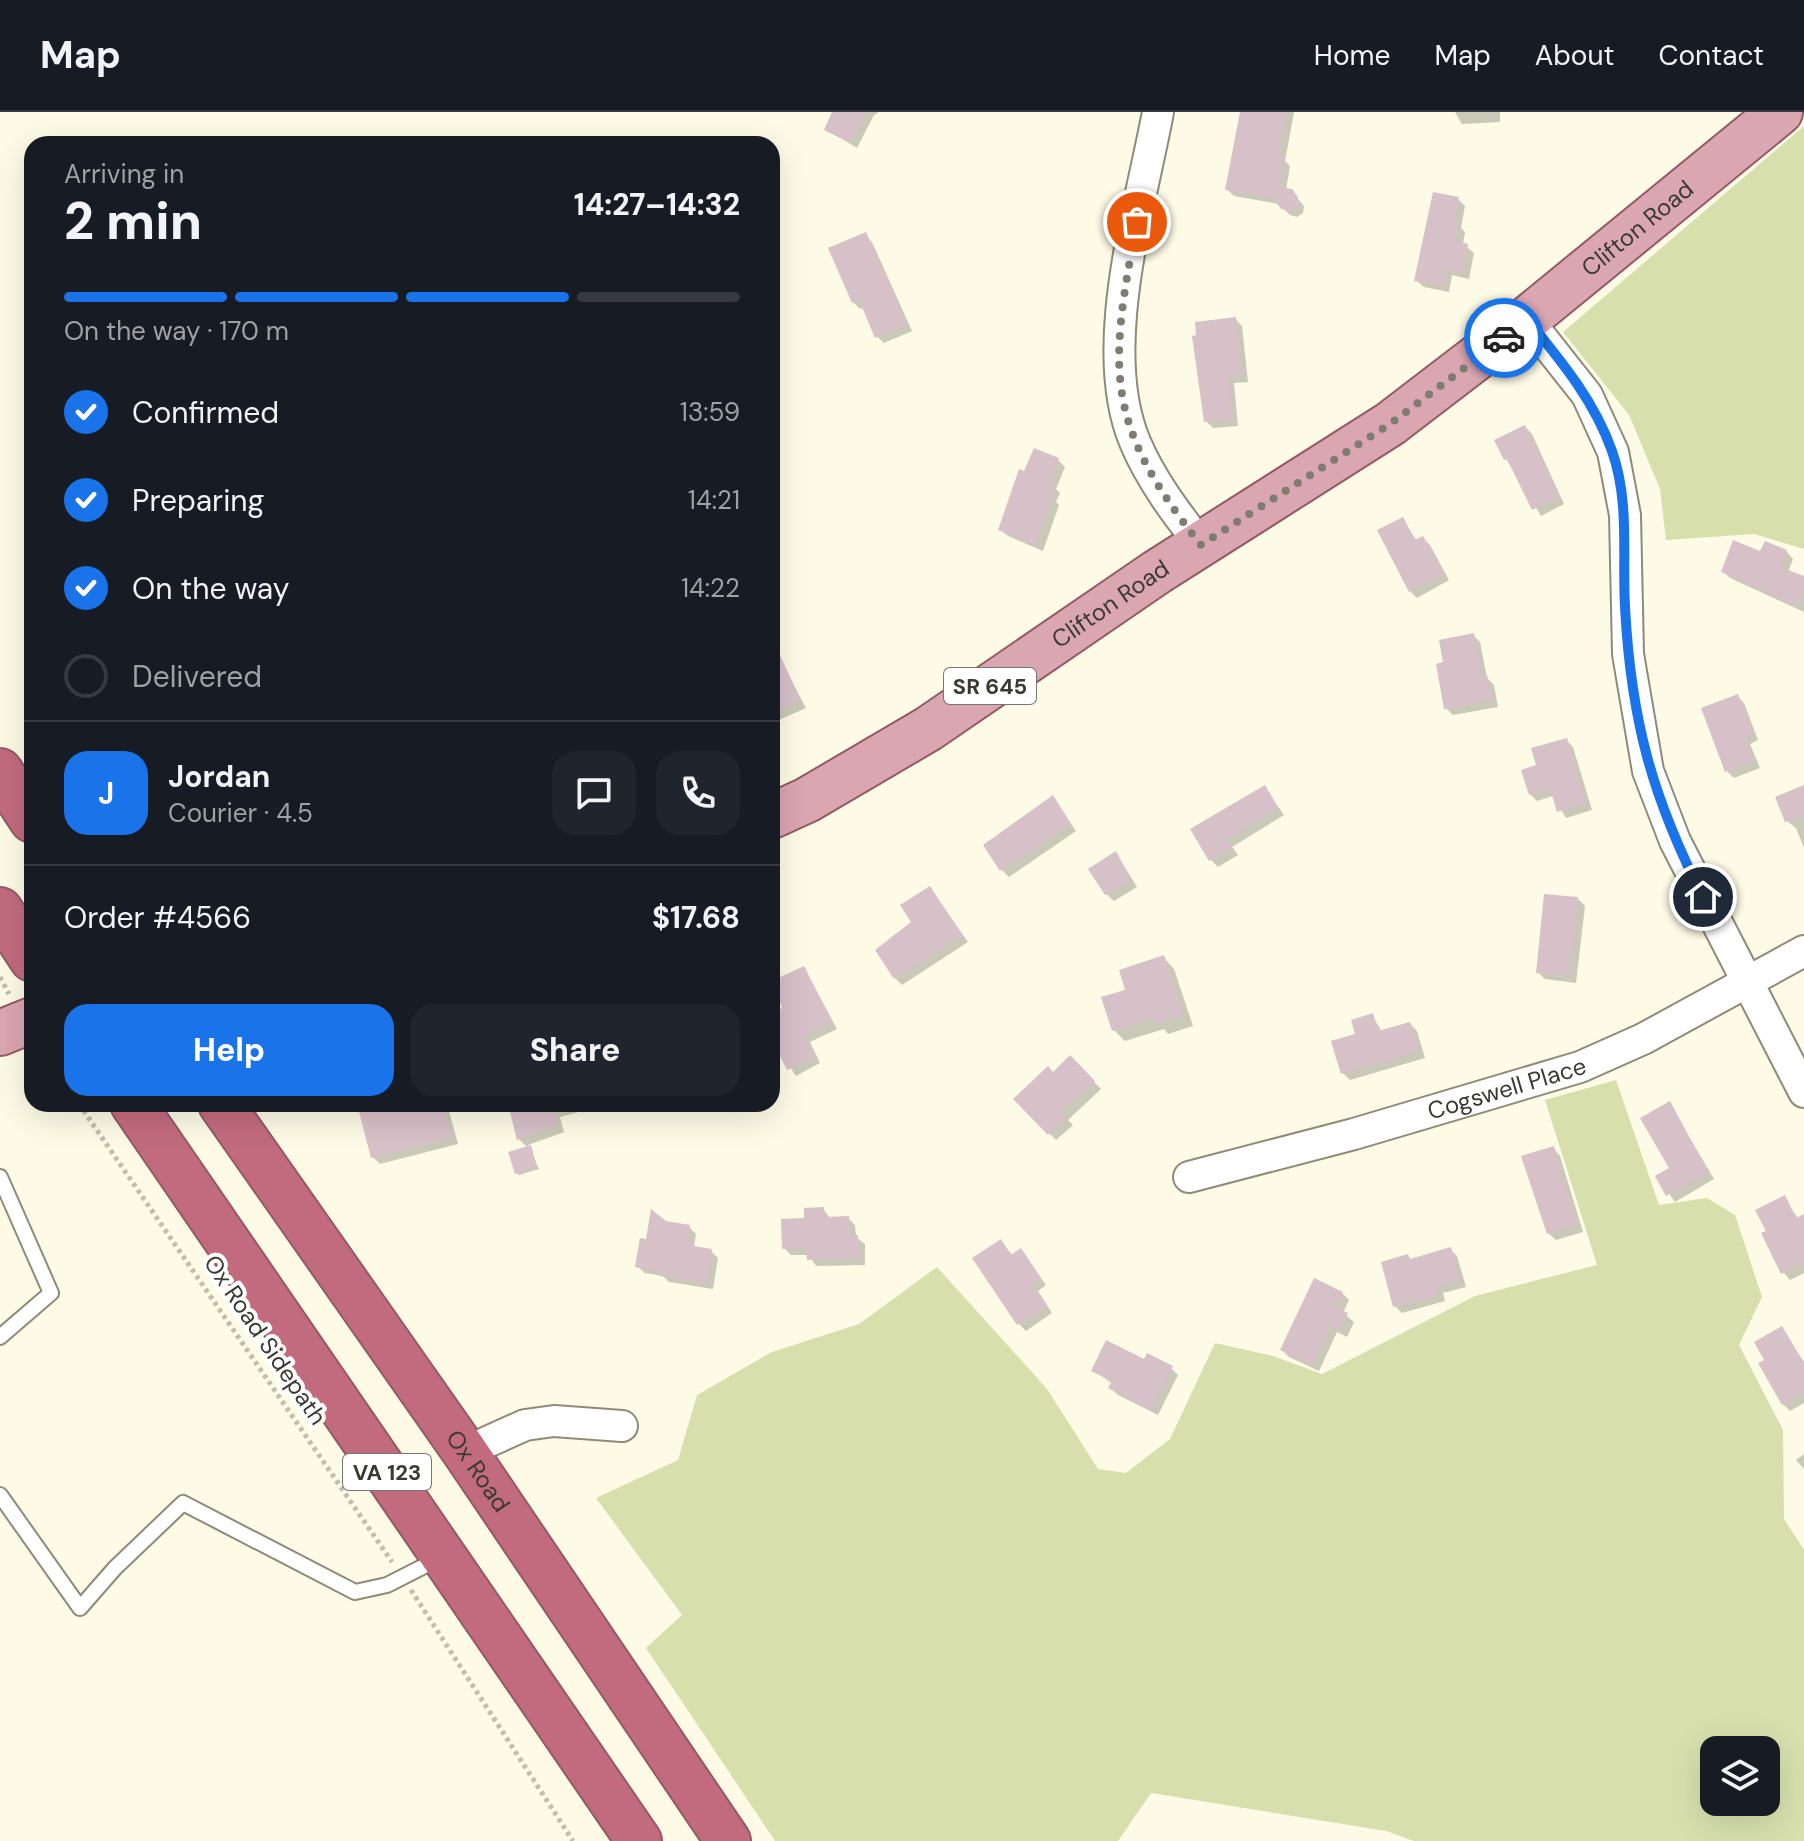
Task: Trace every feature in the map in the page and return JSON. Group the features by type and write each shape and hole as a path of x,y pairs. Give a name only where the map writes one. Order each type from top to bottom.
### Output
{"highway":[{"path":"0,771 24,808"},
{"path":"0,910 24,947"},
{"name":"VA 123","path":"139,1112 639,1841"},
{"name":"Ox Road","path":"230,1112 728,1841"}],"main road":[{"name":"Clifton Road","path":"780,812 807,800 928,729 1201,545 1390,424 1527,319 1780,112"},
{"path":"0,1033 24,1023"}],"street":[{"path":"1158,112 1121,311 1118,381 1135,443 1165,497 1201,545"},
{"path":"1527,319 1587,395 1613,452 1625,515 1628,654 1648,771 1675,841 1804,1092"},
{"name":"Cogswell Place","path":"1189,1177 1369,1130 1580,1067 1643,1039 1804,951"},
{"path":"465,1452 525,1425 554,1421 622,1426"}],"lane":[{"path":"0,1177 51,1293 0,1337"},
{"path":"0,1495 80,1608 115,1568 183,1503 355,1592 387,1585 445,1556"}],"path":[{"name":"Ox Road Sidepath","path":"85,1112 252,1353 573,1841"}],"green space":[{"path":"1804,126 1804,549 1754,534 1666,540 1660,489 1629,415 1563,332"},
{"path":"1616,1080 1659,1205 1707,1198 1735,1215 1762,1297 1739,1345 1783,1430 1784,1519 1804,1550 1804,1841 1414,1841 1386,1831 1151,1793 1118,1841 775,1841 646,1648 682,1615 596,1498 678,1460 697,1395 772,1352 859,1324 937,1267 1047,1389 1098,1469 1126,1473 1170,1439 1215,1343 1273,1356 1322,1374 1475,1296 1597,1265 1545,1100"}],"building":[{"path":"832,112 865,112 850,143 824,130"},
{"path":"1240,112 1287,112 1278,156 1285,157 1279,187 1292,189 1298,197 1297,206 1289,211 1281,209 1273,198 1225,190"},
{"path":"1433,192 1459,197 1454,222 1459,223 1455,241 1468,244 1463,273 1445,269 1442,286 1414,281"},
{"path":"866,232 907,324 875,338 859,300 852,303 828,248"},
{"path":"1236,317 1242,375 1228,377 1232,419 1204,422 1192,336 1196,335 1195,322"},
{"path":"1525,425 1559,497 1532,510 1494,440"},
{"path":"1034,448 1059,458 1049,482 1054,484 1049,495 1053,497 1036,545 998,530 1019,469 1024,471"},
{"path":"1403,517 1415,540 1423,536 1444,573 1409,592 1377,530"},
{"path":"1733,540 1760,551 1765,541 1787,550 1780,567 1804,576 1804,590 1797,606 1721,572"},
{"path":"1474,633 1482,676 1487,675 1492,700 1444,709 1436,664 1443,662 1439,640"},
{"path":"780,655 801,700 780,709"},
{"path":"1738,694 1753,733 1744,736 1754,761 1725,772 1701,708"},
{"path":"1567,738 1586,803 1557,812 1550,789 1529,795 1521,770 1536,765 1531,748"},
{"path":"1265,785 1278,807 1227,839 1232,847 1209,861 1190,829"},
{"path":"1804,785 1804,815 1785,822 1775,797"},
{"path":"1053,795 1071,824 1000,871 983,845"},
{"path":"1116,851 1131,880 1105,895 1088,869"},
{"path":"930,886 962,935 894,979 875,950 911,922 900,905"},
{"path":"1544,894 1578,897 1570,976 1536,973"},
{"path":"1164,955 1183,1015 1155,1023 1154,1018 1112,1031 1101,997 1125,990 1119,970"},
{"path":"804,966 832,1021 804,1035 815,1056 787,1070 780,1056 780,977"},
{"path":"1373,1013 1378,1031 1410,1022 1419,1051 1341,1074 1331,1041 1355,1034 1351,1020"},
{"path":"1070,1055 1095,1081 1062,1111 1067,1116 1048,1135 1013,1099 1048,1066 1053,1072"},
{"path":"1670,1101 1708,1172 1666,1196 1655,1176 1669,1168 1640,1118"},
{"path":"359,1112 445,1112 452,1137 371,1158"},
{"path":"510,1112 555,1112 558,1125 517,1140"},
{"path":"531,1145 537,1167 515,1174 508,1152"},
{"path":"1554,1146 1577,1225 1547,1234 1521,1156"},
{"path":"1785,1195 1796,1218 1804,1214 1804,1262 1781,1274 1761,1233 1766,1231 1755,1210"},
{"path":"824,1207 824,1217 849,1216 849,1235 858,1235 859,1258 807,1260 806,1248 782,1249 781,1219 804,1218 804,1208"},
{"path":"651,1209 666,1221 690,1225 688,1241 693,1242 693,1246 712,1249 707,1283 660,1276 660,1271 635,1267 640,1238 646,1239"},
{"path":"1001,1239 1011,1255 1021,1248 1041,1278 1032,1284 1047,1305 1017,1325 972,1258"},
{"path":"1451,1247 1460,1280 1437,1286 1439,1295 1393,1307 1381,1262 1408,1254 1410,1259"},
{"path":"1314,1278 1343,1292 1336,1307 1348,1313 1339,1331 1330,1326 1312,1365 1280,1350"},
{"path":"1782,1326 1804,1363 1804,1392 1782,1405 1758,1363 1764,1360 1754,1342"},
{"path":"1106,1340 1144,1359 1147,1353 1173,1366 1150,1410 1108,1388 1112,1381 1091,1371"}],"way so far":[{"path":"1137,222 1121,311 1118,381 1135,443 1165,497 1201,545 1390,424 1504,338"}],"route":[{"path":"1504,338 1527,319 1587,395 1613,452 1625,515 1628,654 1639,730 1648,771 1675,841 1703,897"}]}
